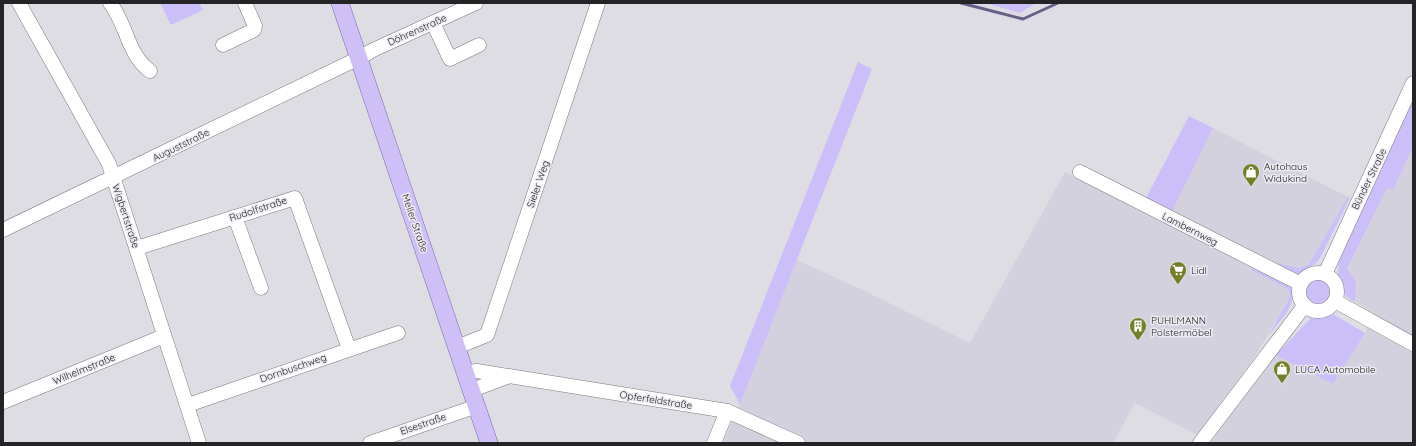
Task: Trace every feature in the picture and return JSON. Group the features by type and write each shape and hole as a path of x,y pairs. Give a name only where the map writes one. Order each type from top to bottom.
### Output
{"main road":[{"name":"Meller Straße","path":"340,3 489,443"}],"street":[{"name":"Wigbertstraße","path":"19,3 109,164 200,443"},
{"path":"110,3 134,54 140,64 150,70"},
{"path":"224,45 254,30 255,26 245,3"},
{"name":"Döhrenstraße","path":"359,58 373,50 476,3"},
{"name":"Sieler Weg","path":"457,347 487,335 598,3"},
{"path":"433,23 450,59 479,45"},
{"name":"Auguststraße","path":"3,230 359,58"},
{"name":"Bünder Straße","path":"1325,274 1413,83"},
{"name":"Lambernweg","path":"1080,172 1301,284"},
{"name":"Rudolfstraße","path":"137,248 295,198 349,349"},
{"path":"235,217 261,288"},
{"path":"1314,274 1325,274 1330,277 1337,288 1335,301 1332,306 1321,311 1315,311 1304,305 1300,295 1301,284 1308,276 1314,274"},
{"path":"1335,301 1413,344"},
{"path":"1200,443 1304,305"},
{"name":"Dornbuschweg","path":"188,405 398,333"},
{"name":"Wilhelmstraße","path":"3,402 164,336"},
{"name":"Opferfeldstraße","path":"466,372 477,372 727,411 798,443"},
{"name":"Opferfeldstraße","path":"472,390 509,377"},
{"name":"Elsestraße","path":"370,443 477,406"},
{"path":"714,443 727,411"}],"shaded area":[{"path":"160,3 199,3 203,10 171,25"},
{"path":"985,3 1036,3 1020,13"},
{"path":"858,62 872,69 740,404 730,386"},
{"path":"1413,91 1413,146 1393,190 1387,188 1347,269 1356,282 1355,302 1346,296 1338,274 1339,258"},
{"path":"1189,116 1213,128 1171,213 1145,200"},
{"path":"1213,128 1348,197 1309,264 1300,268 1271,262 1252,267 1251,270 1286,288 1290,293 1289,299 1254,358 1197,435 1135,403 1113,443 723,443 797,260 867,292 970,343 1065,172 1165,224"},
{"path":"1413,146 1413,443 1211,443 1265,367 1276,355 1333,384 1365,333 1374,313 1355,302 1356,282 1347,270 1387,188 1393,189"},
{"path":"1348,197 1350,198 1320,258 1316,263 1297,276 1271,262 1300,268 1309,264"},
{"path":"1252,267 1291,287 1292,300 1289,307 1282,320 1268,336 1289,299 1290,293 1286,288 1251,270"},
{"path":"1318,280 1326,284 1330,292 1326,300 1318,304 1310,300 1306,292 1310,284"},
{"path":"1331,313 1365,333 1333,384 1276,355 1311,318"}],"waterway":[{"path":"961,3 1023,19 1058,3"}],"place":[{"name":"Autohaus Widukind","path":"1251,187"},
{"name":"Lidl","path":"1178,285"},
{"name":"PUHLMANN Polstermöbel","path":"1138,341"},
{"name":"LUCA Automobile","path":"1282,384"}]}
